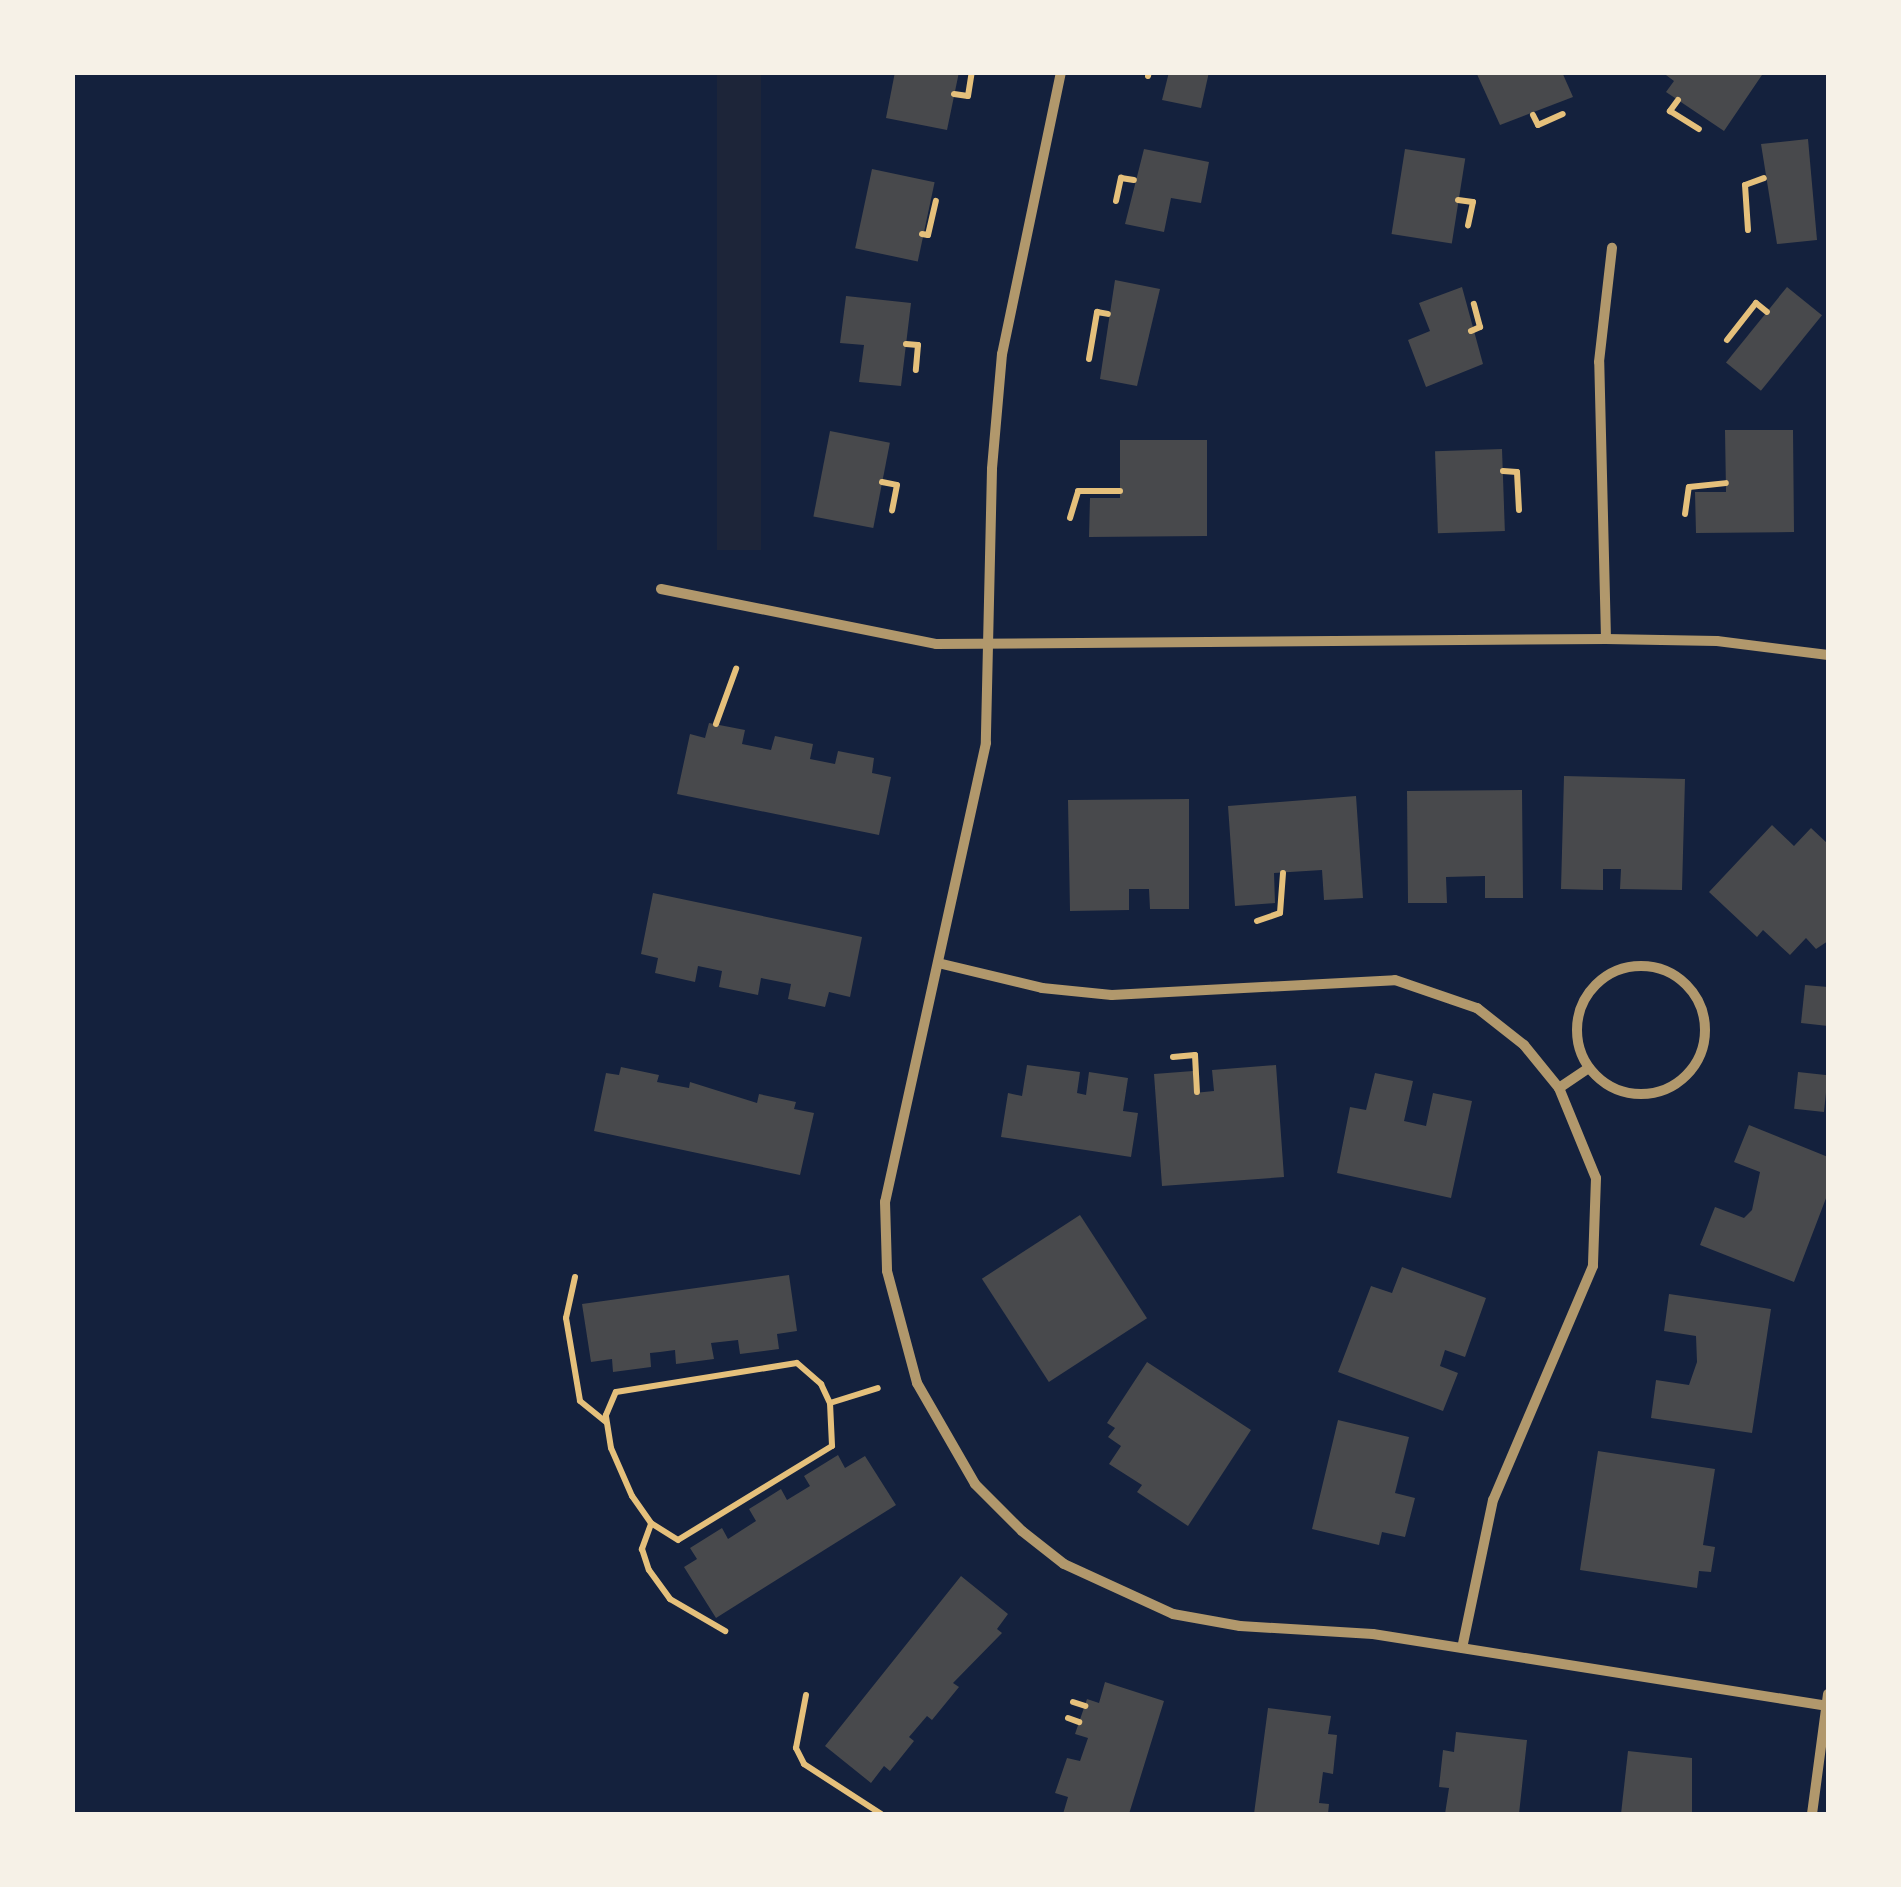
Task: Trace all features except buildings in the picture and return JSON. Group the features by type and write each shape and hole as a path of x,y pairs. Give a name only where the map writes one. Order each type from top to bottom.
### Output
{"street":[{"path":"1062,72 1002,354 992,469 992,645 986,743 888,1182 887,1272 917,1383 975,1484 1064,1564 1173,1614 1462,1648 1827,1700 1812,1814"},
{"path":"1606,639 1599,362 1612,248"},
{"path":"662,589 936,644 1606,639 1717,641 1828,655"},
{"path":"938,964 1042,988 1112,995 1353,978 1407,983 1490,1016 1560,1088 1596,1178 1593,1266 1493,1500 1462,1648"},
{"path":"1636,966 1674,976 1690,989 1705,1032 1696,1064 1680,1081 1647,1095 1625,1093 1589,1068 1576,1036 1579,1013 1596,984 1636,966"},
{"path":"1560,1088 1589,1068"}],"path":[{"path":"954,94 968,96 972,72"},
{"path":"1678,100 1670,111 1699,129"},
{"path":"1533,115 1538,125 1562,114"},
{"path":"1116,201 1121,178 1134,180"},
{"path":"1748,230 1745,185 1764,178"},
{"path":"1458,200 1473,202 1468,225"},
{"path":"922,234 928,235 936,201"},
{"path":"1727,340 1756,303 1767,312"},
{"path":"1471,331 1480,327 1474,304"},
{"path":"1089,359 1098,312 1108,314"},
{"path":"906,344 918,345 916,370"},
{"path":"1503,470 1518,472 1519,510"},
{"path":"882,482 897,485 892,511"},
{"path":"1685,514 1689,486 1726,483"},
{"path":"1070,518 1078,491 1120,491"},
{"path":"716,724 736,669"},
{"path":"1257,921 1280,913 1283,873"},
{"path":"1173,1057 1195,1056 1198,1092"},
{"path":"575,1277 566,1318 580,1401 607,1422"},
{"path":"796,1364 821,1384 830,1403 832,1446 678,1540 651,1523 611,1448 607,1422 616,1392 796,1364"},
{"path":"830,1403 878,1388"},
{"path":"651,1523 642,1548 650,1570 670,1599 725,1631"},
{"path":"806,1695 796,1748 804,1764 880,1814"},
{"path":"1073,1702 1084,1706"},
{"path":"1068,1718 1079,1722"}],"shaded area":[{"path":"717,73 761,73 761,550 717,550"}]}
